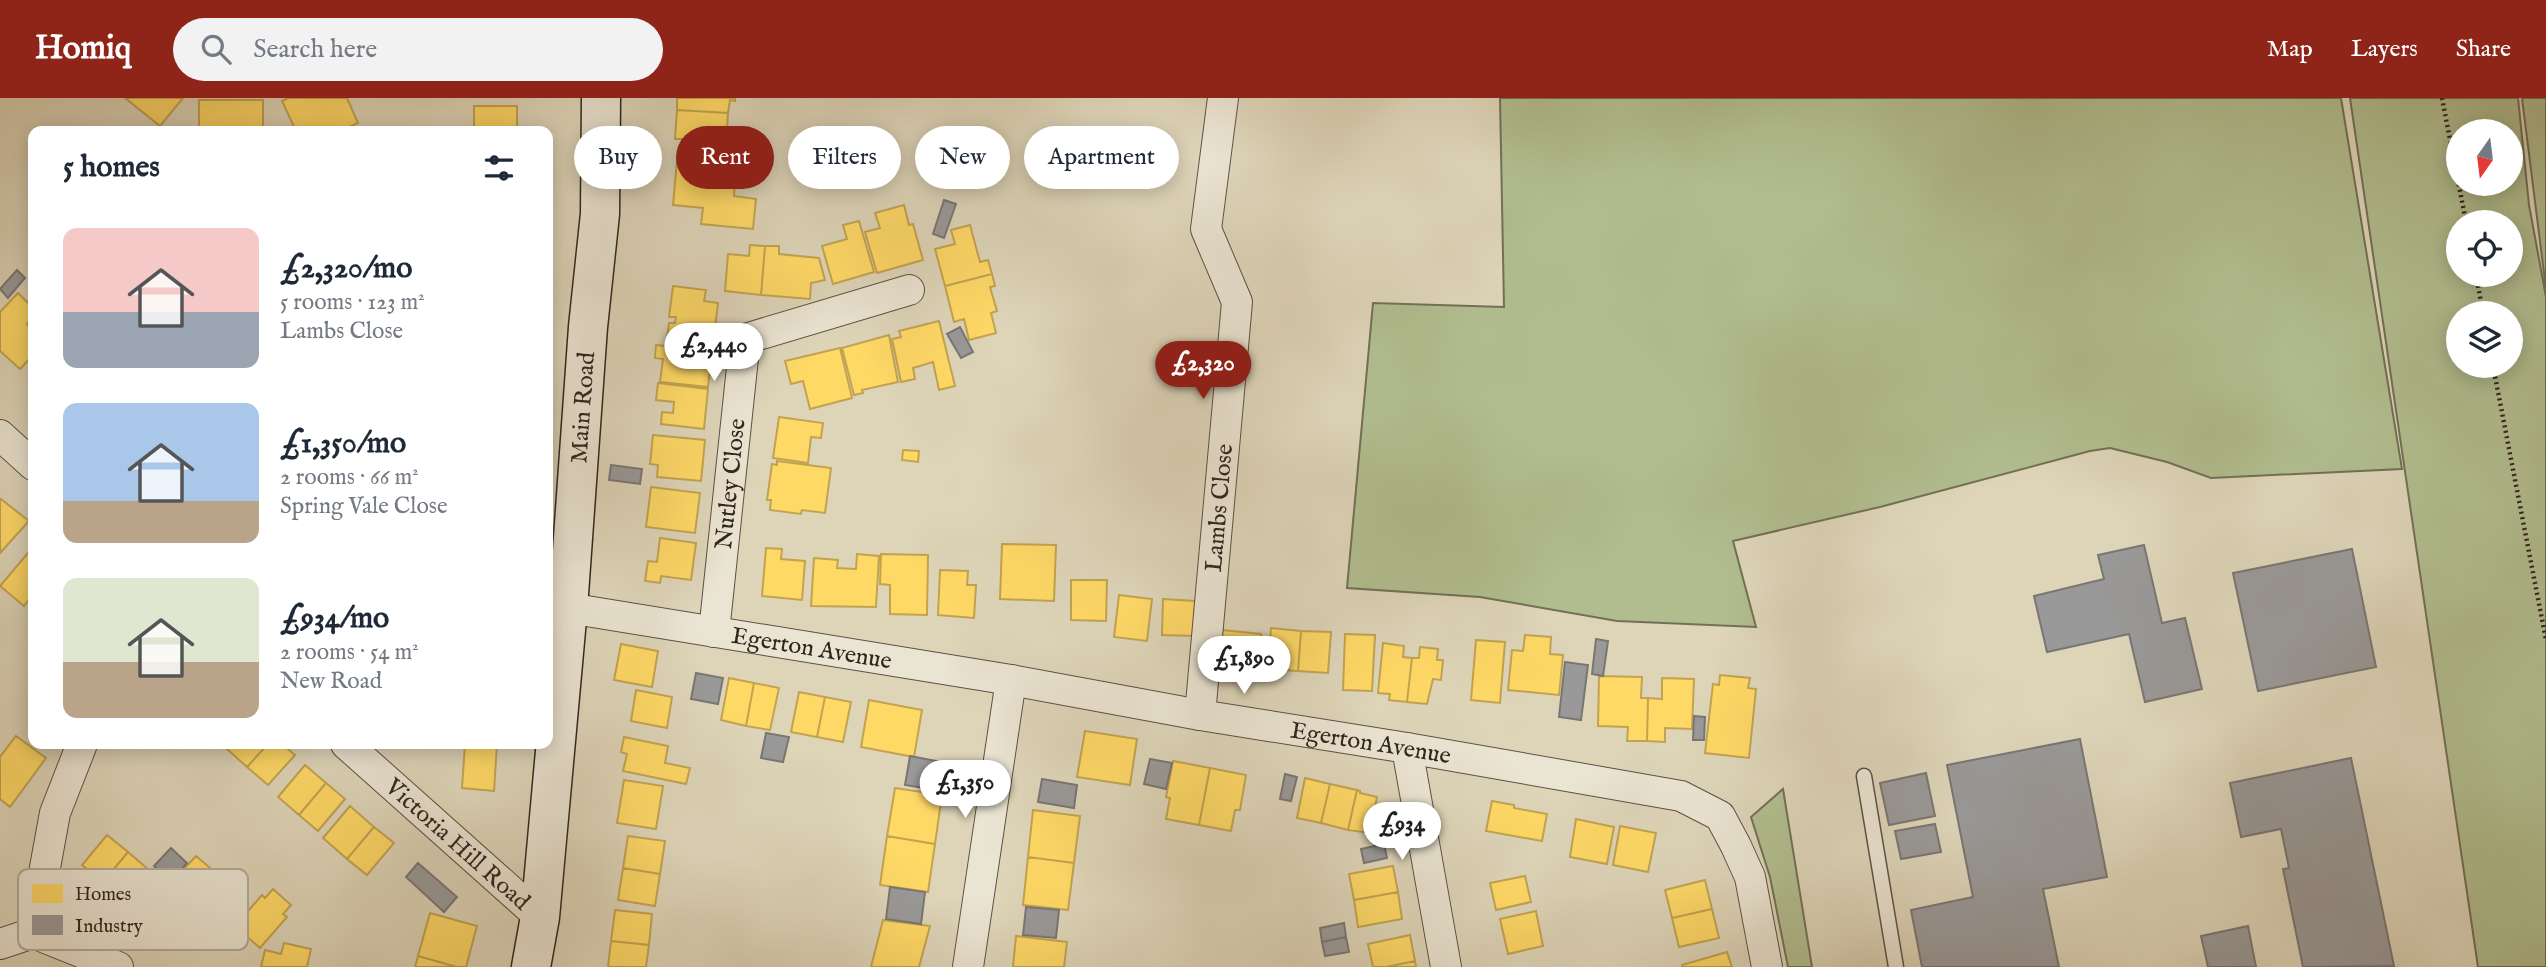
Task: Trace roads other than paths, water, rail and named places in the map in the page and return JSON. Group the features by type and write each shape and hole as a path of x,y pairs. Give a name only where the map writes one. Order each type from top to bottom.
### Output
{"main road":[{"name":"Main Road","path":"531,967 540,917 568,608 588,327 600,215 601,98"}],"street":[{"name":"Lambs Close","path":"1200,715 1237,302 1206,229 1223,98"},
{"name":"Nutley Close","path":"714,632 745,339 909,290"},
{"path":"0,435 28,460"},
{"name":"Egerton Avenue","path":"568,608 1011,680 1200,715 1681,796 1720,816 1736,846 1749,877 1767,967"},
{"path":"968,967 1011,680"},
{"path":"1407,748 1446,967"},
{"path":"45,869 55,813 80,749"},
{"name":"Victoria Hill Road","path":"352,749 540,917"},
{"path":"0,944 18,938"},
{"path":"76,950 118,967"}],"lane":[{"path":"1864,776 1896,967"}]}
